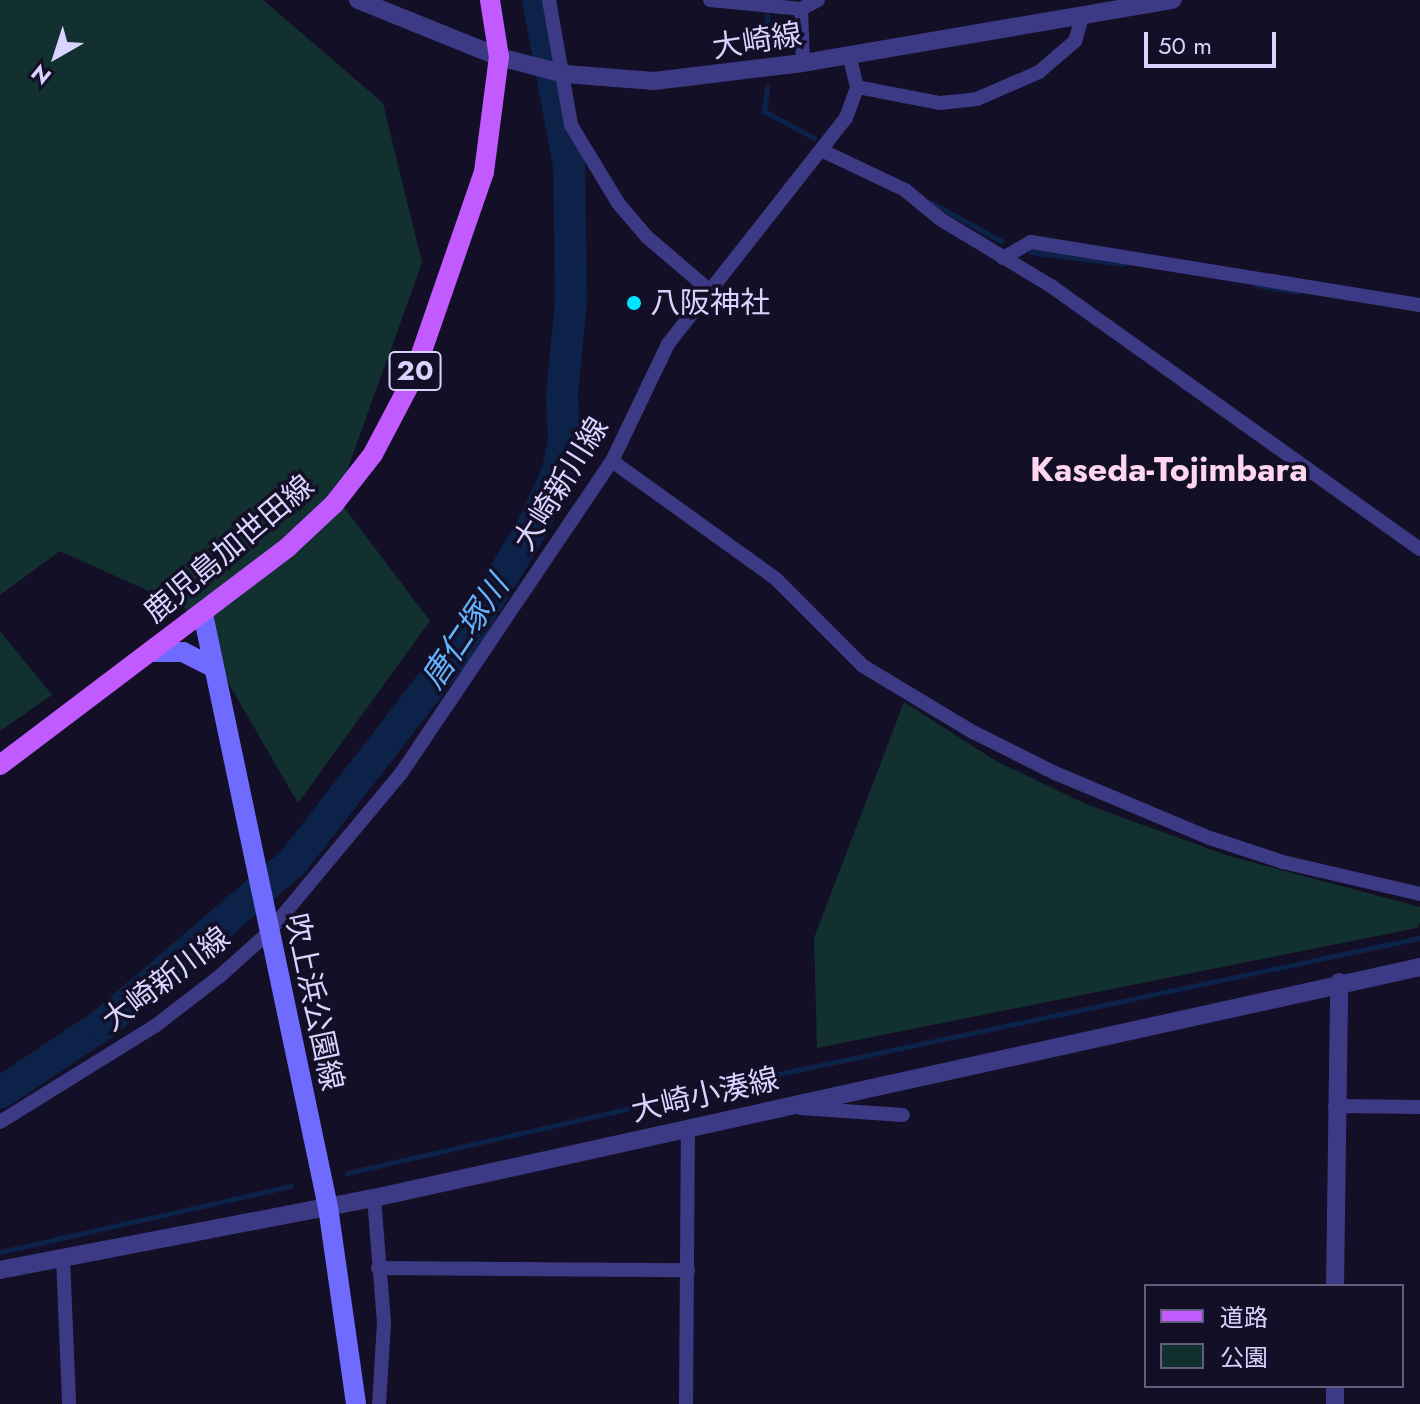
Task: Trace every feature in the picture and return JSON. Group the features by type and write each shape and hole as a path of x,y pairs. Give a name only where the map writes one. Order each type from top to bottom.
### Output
{"main road":[{"name":"鹿児島加世田線","path":"0,765 203,614 334,504 390,427 470,224 484,172 499,57 490,0"},
{"name":"吹上浜公園線","path":"203,614 266,925 328,1207 356,1404"},
{"path":"151,652 183,652 214,668"}],"street":[{"name":"大崎線","path":"358,0 499,57 562,73 654,81 803,63 1082,18 1173,0"},
{"path":"549,0 571,125 618,203 647,237 709,290"},
{"path":"710,0 801,9 818,0"},
{"path":"801,9 803,63"},
{"path":"849,54 857,87 940,103 977,99 1039,72 1075,41 1082,18"},
{"name":"大崎新川線","path":"0,1122 155,1026 266,925 402,772 612,461 668,344 823,151 846,118 857,87"},
{"path":"823,151 905,190 1003,258 1051,286 1420,549"},
{"path":"1003,258 1031,242 1420,305"},
{"path":"612,461 776,579 863,666 973,732 1055,773 1210,838 1283,862 1420,894"},
{"name":"大崎小湊線","path":"0,1270 374,1198 1339,982 1420,967"},
{"path":"1335,1284 1339,982"},
{"path":"1335,1106 1420,1107"},
{"path":"778,1107 903,1115"},
{"path":"686,1404 688,1127"},
{"path":"374,1198 384,1323 379,1404"},
{"path":"63,1258 69,1404"},
{"path":"378,1268 688,1270"}],"green space":[{"path":"0,0 263,0 383,103 422,263 337,498 430,621 298,803 184,607 60,551 0,595"},
{"path":"0,631 52,695 0,731"},
{"path":"904,702 996,761 1088,805 1229,856 1420,907 1420,922 1417,928 817,1048 814,938"}],"waterway":[{"name":"唐仁塚川","path":"0,1093 102,1025 293,862 462,644 533,526 557,474 564,441 562,395 571,301 569,165 538,0"},
{"path":"767,15 767,47"},
{"path":"767,87 764,111 814,138"},
{"path":"932,203 1001,241"},
{"path":"1030,252 1124,264"},
{"path":"1256,285 1298,292"},
{"path":"347,1173 779,1074 1419,938"},
{"path":"0,1252 291,1186"}],"place":[{"name":"八阪神社","path":"634,303"}],"district":[{"name":"Kaseda-Tojimbara","path":"1169,470"}]}
